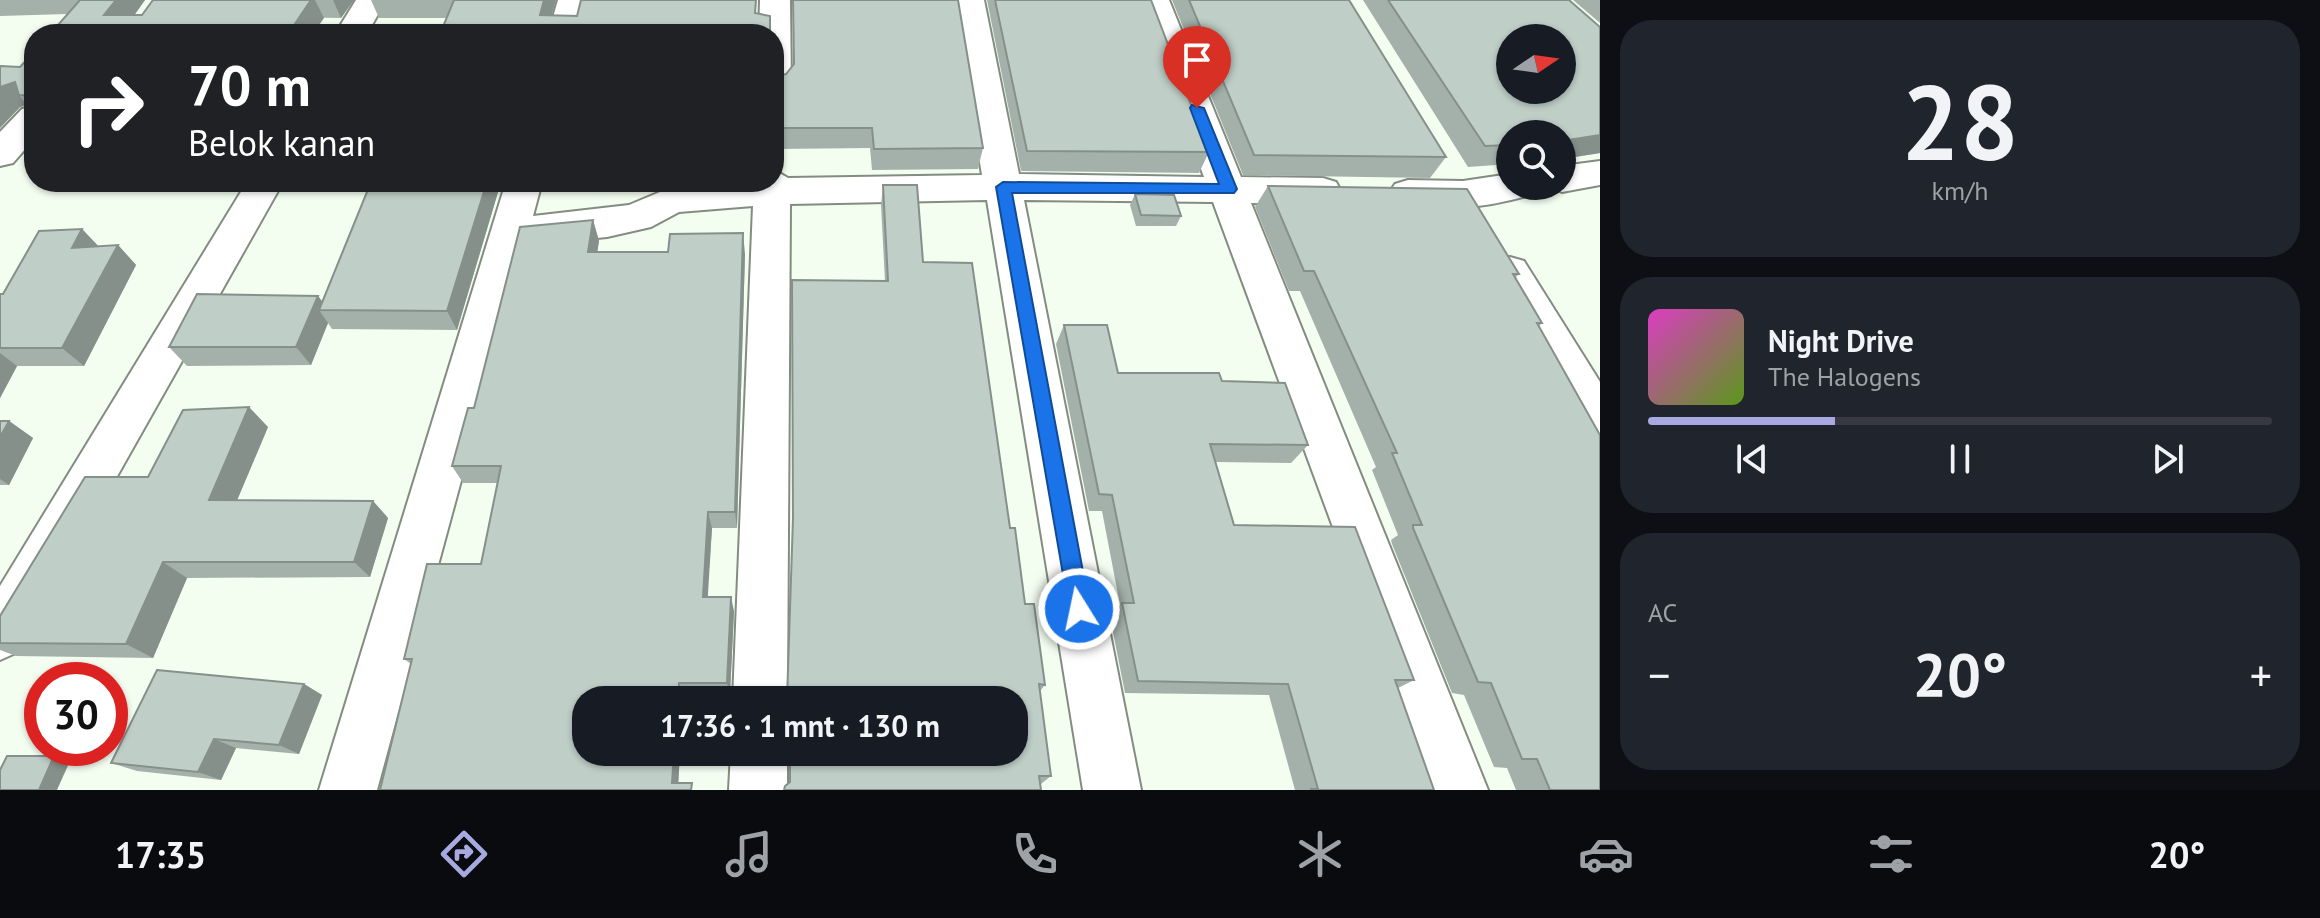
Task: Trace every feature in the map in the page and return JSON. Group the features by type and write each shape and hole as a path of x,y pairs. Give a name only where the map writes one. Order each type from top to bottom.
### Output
{"street":[{"path":"357,24 371,0"},
{"path":"567,24 573,0"},
{"path":"775,0 775,24"},
{"path":"969,0 1112,790"},
{"path":"1154,0 1459,790"},
{"path":"0,154 24,128"},
{"path":"1439,155 1600,420"},
{"path":"1576,177 1600,173"},
{"path":"784,187 1362,192 1479,221"},
{"path":"0,634 259,192"},
{"path":"348,790 521,192"},
{"path":"511,232 607,223 638,217 672,200 734,192"},
{"path":"760,686 772,192"},
{"path":"1479,221 1502,200"},
{"path":"758,790 759,766"}],"building":[{"path":"80,0 116,0 104,15 142,15 153,0 311,0 295,24 59,24"},
{"path":"454,0 544,0 540,15 577,16 581,0 756,0 755,13 770,16 770,24 444,24"},
{"path":"793,0 958,0 983,148 874,149 872,128 784,128 784,74 794,64"},
{"path":"995,0 1151,0 1209,152 1027,151"},
{"path":"1189,0 1349,0 1446,157 1254,155"},
{"path":"1388,0 1569,0 1600,27 1600,135 1576,139 1576,120 1496,120 1496,146 1485,146"},
{"path":"24,63 24,95 19,95 15,82 0,87 0,66 20,67"},
{"path":"883,185 917,185 923,262 972,263 1010,528 1015,528 1025,604 1034,604 1045,685 1039,684 1051,776 1039,776 1041,790 784,790 790,782 790,766 1028,766 1028,686 787,686 793,518 792,280 888,281"},
{"path":"1268,186 1467,189 1519,274 1513,274 1600,435 1600,790 1550,790 1537,759 1522,759 1491,683 1478,682 1413,528 1413,525 1422,525 1392,453 1397,453 1314,271 1304,271"},
{"path":"367,192 484,192 447,311 319,310"},
{"path":"1135,194 1174,195 1181,216 1141,215"},
{"path":"593,220 588,252 668,252 670,234 743,233 735,512 708,512 703,597 731,597 727,683 572,686 572,766 673,766 672,783 692,783 691,790 380,790 412,659 404,659 427,564 481,564 501,466 452,466 468,408 474,408 520,227"},
{"path":"82,229 72,248 118,245 62,348 0,348 0,294 3,294 39,231"},
{"path":"197,294 318,296 296,347 169,347"},
{"path":"1064,325 1107,325 1118,373 1219,373 1222,381 1285,383 1308,445 1210,444 1234,525 1355,527 1414,680 1395,680 1434,790 1311,790 1318,789 1288,684 1138,681 1122,603 1134,603 1112,495 1099,494"},
{"path":"249,407 209,500 373,501 354,562 163,562 126,644 0,643 0,616 85,477 148,477 183,410"},
{"path":"0,421 9,421 0,437"},
{"path":"157,670 304,684 279,745 214,739 198,772 128,765 128,729"},
{"path":"7,756 24,756 24,766 50,766 39,790 0,790 0,770"}],"route":[{"path":"1079,609 1003,187 1229,189 1197,108"}]}
